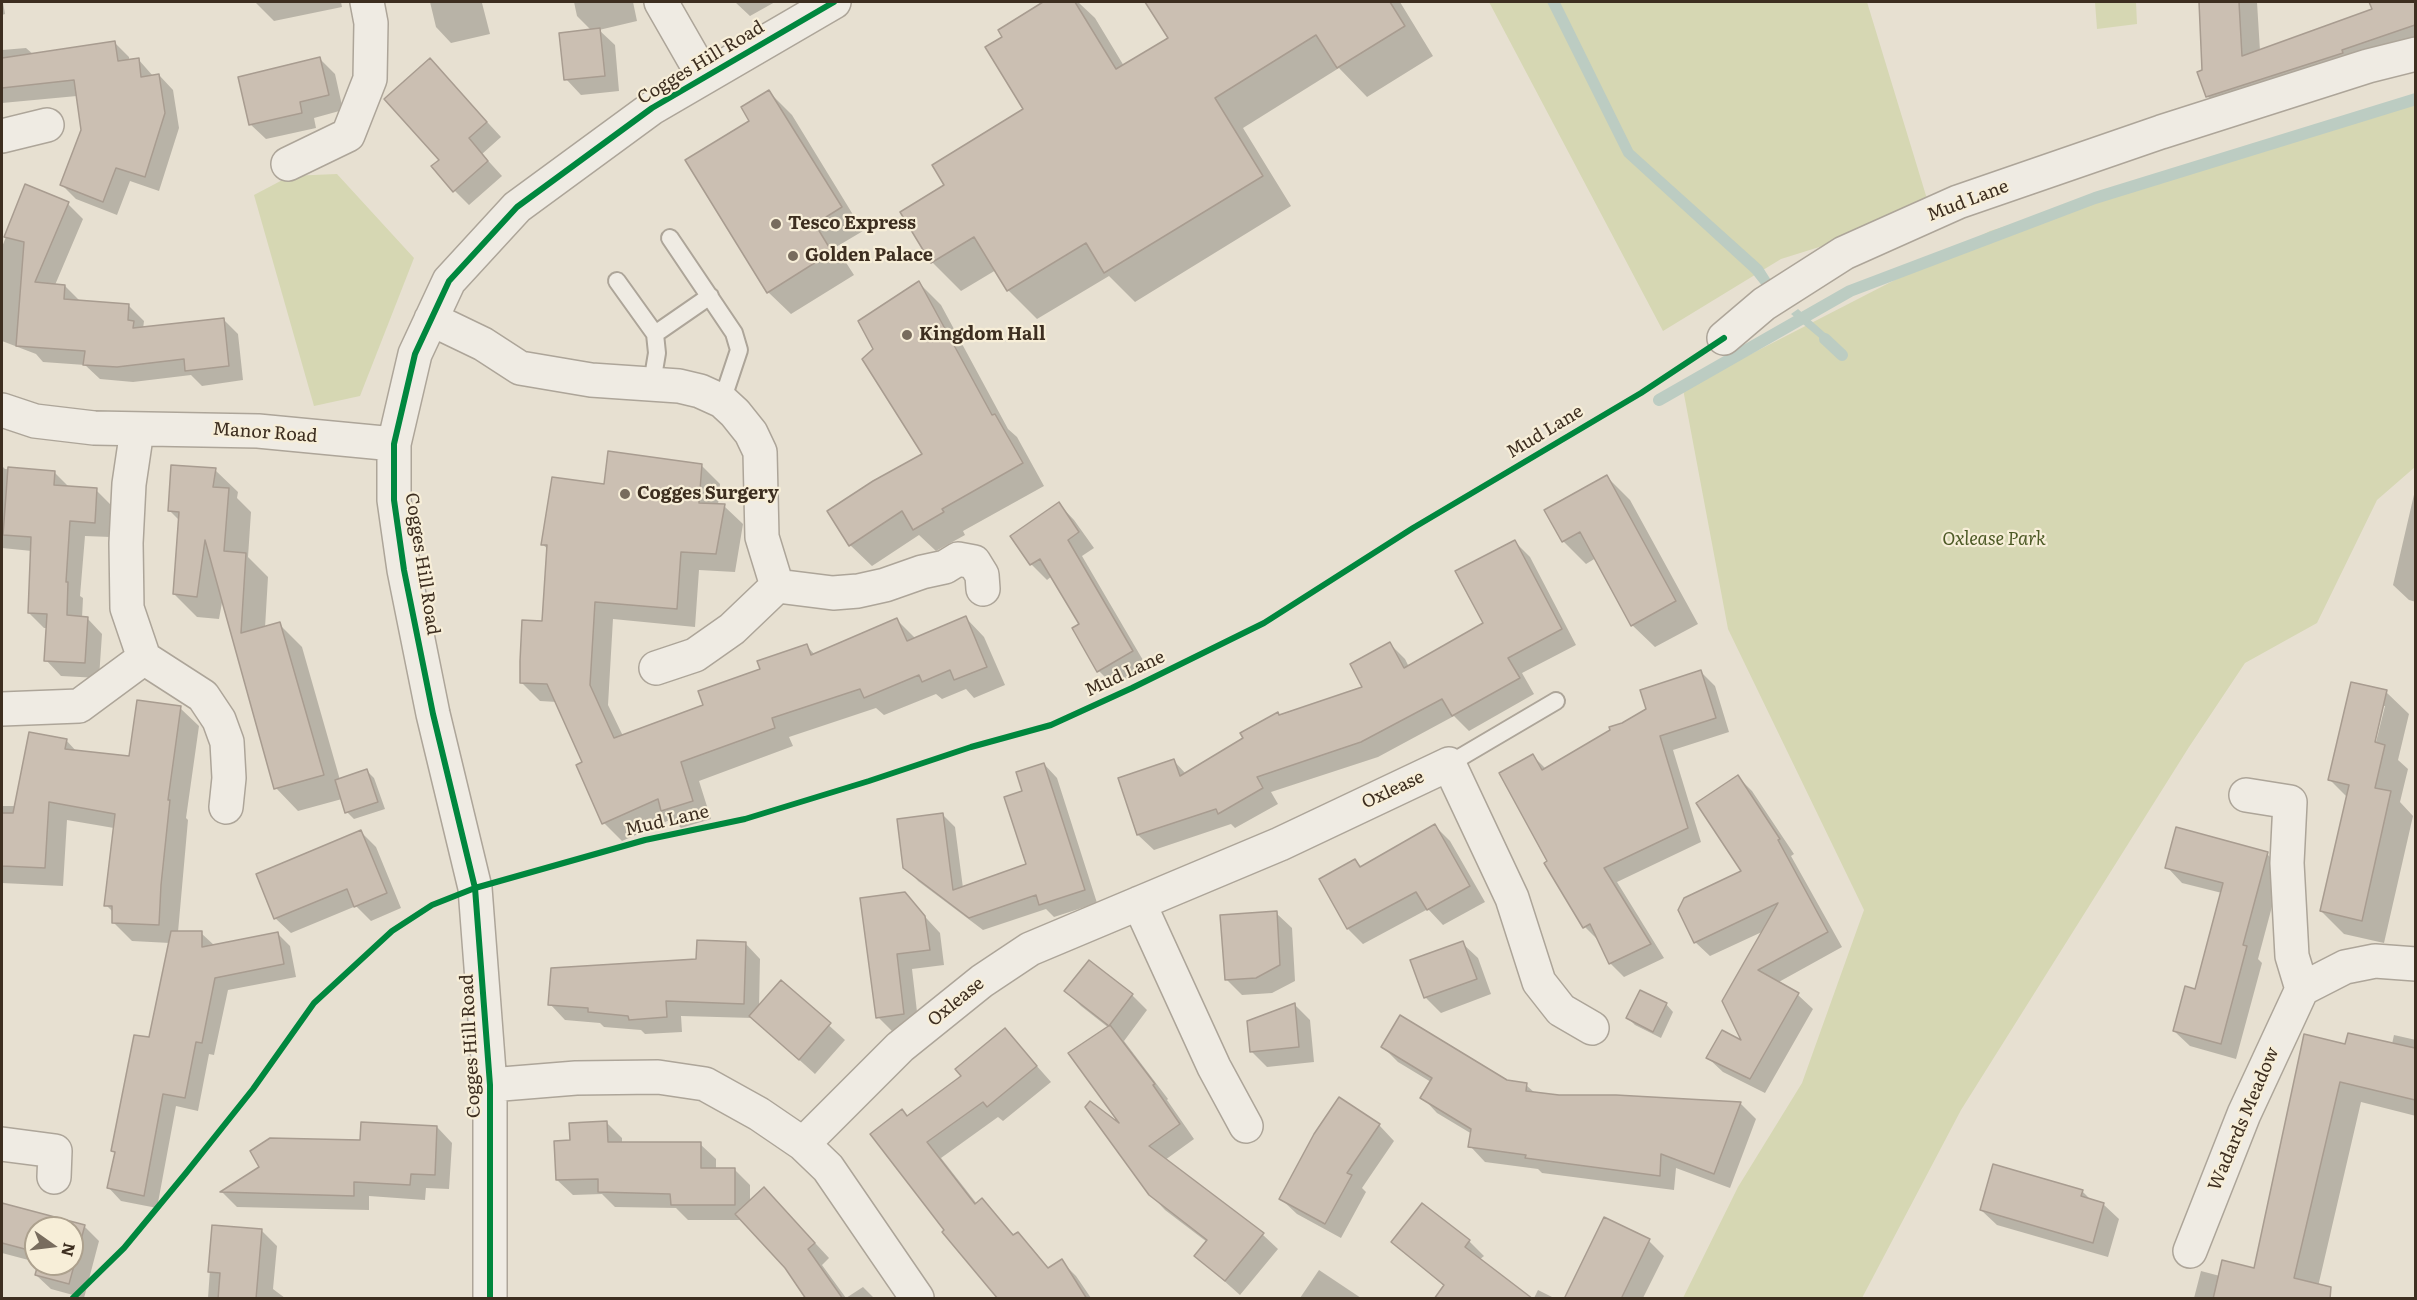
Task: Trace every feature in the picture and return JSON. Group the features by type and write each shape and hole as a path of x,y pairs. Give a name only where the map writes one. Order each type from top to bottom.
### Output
{"street":[{"path":"288,164 348,135 370,79 372,23 367,2"},
{"name":"Cogges Hill Road","path":"661,2 704,77"},
{"name":"Cogges Hill Road","path":"490,1299 490,1085 474,888 404,570 394,500 394,444 415,354 449,281 517,207 652,108 834,2"},
{"name":"Mud Lane","path":"1724,338 1764,304 1844,253 1958,202 2161,132 2368,66 2415,54"},
{"path":"2,136 47,125"},
{"path":"431,319 483,344 520,368 591,380 652,383 700,391 722,401 751,433 760,452 762,537 777,586"},
{"name":"Manor Road","path":"2,411 35,421 94,428 258,431 394,444"},
{"path":"137,430 129,484 126,543 127,608 144,658 203,696 219,720 226,742 229,778 226,807"},
{"path":"656,668 695,655 732,629 777,586 833,592 858,591 945,567 957,559 974,562 982,575 983,589"},
{"path":"2,709 79,706 144,658"},
{"path":"1449,764 1512,898 1539,982 1561,1010 1592,1028"},
{"name":"Oxlease","path":"803,1144 900,1047 982,981 1030,949 1280,844 1449,764"},
{"path":"2246,795 2290,802 2287,862 2292,956 2302,989 2345,967 2375,961 2415,964"},
{"path":"1139,903 1215,1067 1246,1126"},
{"name":"Wadards Meadow","path":"2190,1251 2244,1114 2302,989"},
{"path":"490,1085 576,1078 658,1077 705,1084 759,1114 803,1144 828,1168 918,1299"},
{"path":"2,1144 56,1151 54,1177"}],"lane":[{"path":"670,238 734,333 738,350 722,401"},
{"path":"617,280 655,334 657,353 652,383"},
{"path":"655,334 710,296"},
{"name":"Oxlease","path":"1449,764 1556,701"}],"green space":[{"path":"1489,2 1867,2 1931,212 1781,259 1663,331"},
{"path":"2095,2 2136,2 2137,24 2097,29"},
{"name":"Oxlease Park","path":"2415,98 2415,467 2377,500 2317,623 2245,663 2189,747 1961,1110 1862,1298 1683,1298 1738,1187 1802,1083 1864,910 1728,629 1683,389 1990,231"},
{"path":"337,174 414,258 360,396 314,406 254,195 290,176"}],"shaded area":[{"path":"1547,2 1560,2 1633,150 1762,266 1774,285 1763,287 1752,273 1624,156"},
{"path":"1798,309 1841,347 1835,351 1791,314"}],"building":[{"path":"1043,2 1075,2 1116,69 1168,38 1145,2 1390,2 1405,26 1337,68 1316,35 1215,98 1263,176 1104,273 1086,243 1007,291 974,237 931,263 900,212 944,185 932,165 1023,109 985,47 1002,37 998,30"},
{"path":"2199,2 2239,2 2242,56 2372,9 2369,2 2415,2 2415,25 2342,50 2343,53 2206,97 2197,72 2202,70"},
{"path":"600,28 605,76 564,80 559,33"},
{"path":"115,41 118,61 139,58 141,77 159,74 165,113 145,177 116,168 103,202 60,185 81,130 74,80 2,88 2,58"},
{"path":"320,57 329,95 300,102 302,113 249,125 238,77"},
{"path":"430,58 487,122 469,138 488,161 453,192 431,166 439,160 384,99"},
{"path":"769,90 842,207 815,224 832,252 767,293 685,160 749,121 741,107"},
{"path":"25,184 69,202 35,282 65,285 64,299 129,304 128,320 134,321 133,328 224,318 229,366 185,371 184,359 117,367 83,365 85,351 16,346 24,242 4,237"},
{"path":"919,281 992,415 995,414 1023,463 942,509 944,512 913,530 902,511 849,546 827,511 873,481 922,454 862,359 873,349 858,321"},
{"path":"608,451 702,464 699,503 725,504 716,554 681,552 677,609 595,602 590,685 614,738 703,705 698,691 760,669 757,661 807,644 811,655 897,618 907,641 966,616 987,667 954,680 950,670 922,682 919,675 864,698 860,689 772,718 775,728 681,762 693,801 661,811 658,799 602,824 576,765 582,762 547,684 520,683 520,661 522,620 542,621 547,545 541,545 552,477 604,484"},
{"path":"171,465 216,468 213,487 229,488 224,551 246,553 241,633 280,622 324,775 274,789 205,540 197,597 173,594 179,512 168,511"},
{"path":"8,467 55,471 54,485 97,488 95,523 70,521 66,582 68,582 67,615 88,617 85,663 44,661 47,614 28,613 31,537 3,535"},
{"path":"1607,475 1676,601 1631,626 1580,532 1562,542 1544,510"},
{"path":"1059,502 1079,532 1068,540 1133,651 1097,672 1072,628 1079,624 1040,559 1030,565 1010,536"},
{"path":"1515,540 1562,629 1508,658 1520,678 1452,716 1442,699 1361,742 1257,777 1263,788 1218,814 1216,809 1137,835 1118,778 1174,759 1180,776 1243,738 1240,733 1278,712 1279,715 1362,687 1350,664 1390,642 1404,668 1483,623 1455,571"},
{"path":"1701,670 1716,718 1660,736 1688,828 1604,868 1651,944 1609,964 1590,924 1583,928 1544,863 1547,861 1499,773 1533,754 1542,770 1610,730 1609,727 1622,723 1646,709 1640,690"},
{"path":"2351,682 2387,690 2375,742 2385,745 2375,788 2391,791 2362,921 2320,911 2349,785 2328,780"},
{"path":"137,700 181,706 168,800 170,800 159,925 112,923 112,906 104,906 115,814 49,802 45,868 2,866 2,813 13,813 29,732 67,739 65,749 129,756"},
{"path":"1044,763 1085,890 1039,905 1036,895 969,918 903,868 897,819 943,813 953,890 1026,864 1004,797 1022,791 1016,772"},
{"path":"367,769 378,802 345,813 335,780"},
{"path":"1738,775 1780,839 1778,840 1828,932 1758,970 1799,993 1750,1079 1706,1058 1722,1030 1741,1040 1722,1001 1778,903 1694,943 1678,910 1684,898 1741,871 1696,803"},
{"path":"1435,824 1470,886 1427,910 1416,892 1347,929 1319,879 1355,859 1360,867"},
{"path":"2176,827 2268,852 2243,945 2247,946 2221,1044 2173,1031 2185,986 2195,989 2223,883 2165,868"},
{"path":"361,830 387,893 354,907 347,889 274,919 256,874"},
{"path":"905,892 925,916 930,950 897,954 904,1014 876,1018 860,898"},
{"path":"1277,911 1280,965 1256,978 1225,980 1220,915"},
{"path":"171,931 202,931 202,947 278,932 284,964 215,978 202,1043 196,1042 185,1098 163,1094 144,1196 107,1188 115,1152 111,1151 134,1035 149,1037"},
{"path":"697,940 746,942 744,1004 666,1001 667,1017 629,1020 628,1016 588,1012 588,1008 548,1005 551,968 696,959"},
{"path":"1463,941 1477,979 1424,998 1410,960"},
{"path":"1089,960 1133,994 1109,1026 1064,991"},
{"path":"781,980 831,1023 799,1060 749,1016"},
{"path":"1640,990 1667,1003 1653,1032 1626,1018"},
{"path":"1295,1003 1299,1047 1250,1052 1247,1021"},
{"path":"1400,1015 1507,1080 1527,1083 1526,1091 1559,1095 1616,1095 1741,1102 1714,1174 1661,1154 1660,1176 1525,1158 1526,1155 1468,1147 1471,1129 1420,1098 1432,1078 1381,1047"},
{"path":"1110,1025 1155,1084 1153,1085 1180,1124 1149,1146 1264,1233 1225,1281 1194,1256 1207,1240 1149,1195 1085,1107 1090,1101 1119,1123 1068,1053"},
{"path":"1005,1028 1037,1066 987,1107 983,1102 927,1142 975,1204 982,1198 1013,1235 1018,1232 1048,1268 1062,1259 1087,1299 998,1299 942,1232 944,1230 870,1134 902,1109 907,1116 961,1076 955,1069"},
{"path":"2348,1033 2415,1048 2415,1100 2340,1082 2294,1278 2331,1287 2330,1299 2213,1299 2222,1260 2254,1268 2304,1034 2345,1044"},
{"path":"1339,1097 1380,1124 1347,1173 1352,1175 1325,1224 1279,1199 1314,1134"},
{"path":"607,1121 608,1142 701,1142 701,1168 735,1168 735,1205 671,1205 670,1194 598,1192 598,1179 556,1180 554,1141 570,1140 569,1123"},
{"path":"361,1122 437,1126 435,1175 411,1174 410,1185 354,1182 354,1196 220,1192 259,1167 250,1151 270,1138 360,1140"},
{"path":"1993,1164 2083,1190 2081,1196 2104,1203 2093,1243 1980,1210"},
{"path":"764,1187 815,1243 808,1249 843,1299 806,1299 785,1268 735,1214"},
{"path":"2,1203 51,1216 24,1216 24,1249 2,1243"},
{"path":"1422,1203 1470,1240 1465,1247 1533,1299 1434,1299 1444,1285 1391,1242"},
{"path":"1604,1217 1650,1239 1621,1299 1564,1299"},
{"path":"212,1225 262,1229 256,1299 218,1299 220,1273 208,1272"},
{"path":"39,1276 71,1276 69,1284"}],"waterway":[{"path":"1659,400 1850,291 2095,198 2416,99"},
{"path":"1825,339 1842,355"}],"cycle path":[{"path":"490,1298 490,1085 475,888 433,714 404,570 394,500 394,444 415,354 449,281 517,207 652,108 834,2"},
{"path":"73,1298 124,1248 186,1173 253,1089 314,1003 392,931 432,905 475,888 645,840 745,819 971,747 1051,725 1264,623 1413,528 1641,393 1724,338"}],"place":[{"name":"Tesco Express","path":"776,224"},
{"name":"Golden Palace","path":"793,256"},
{"name":"Kingdom Hall","path":"907,335"},
{"name":"Cogges Surgery","path":"625,494"}]}
